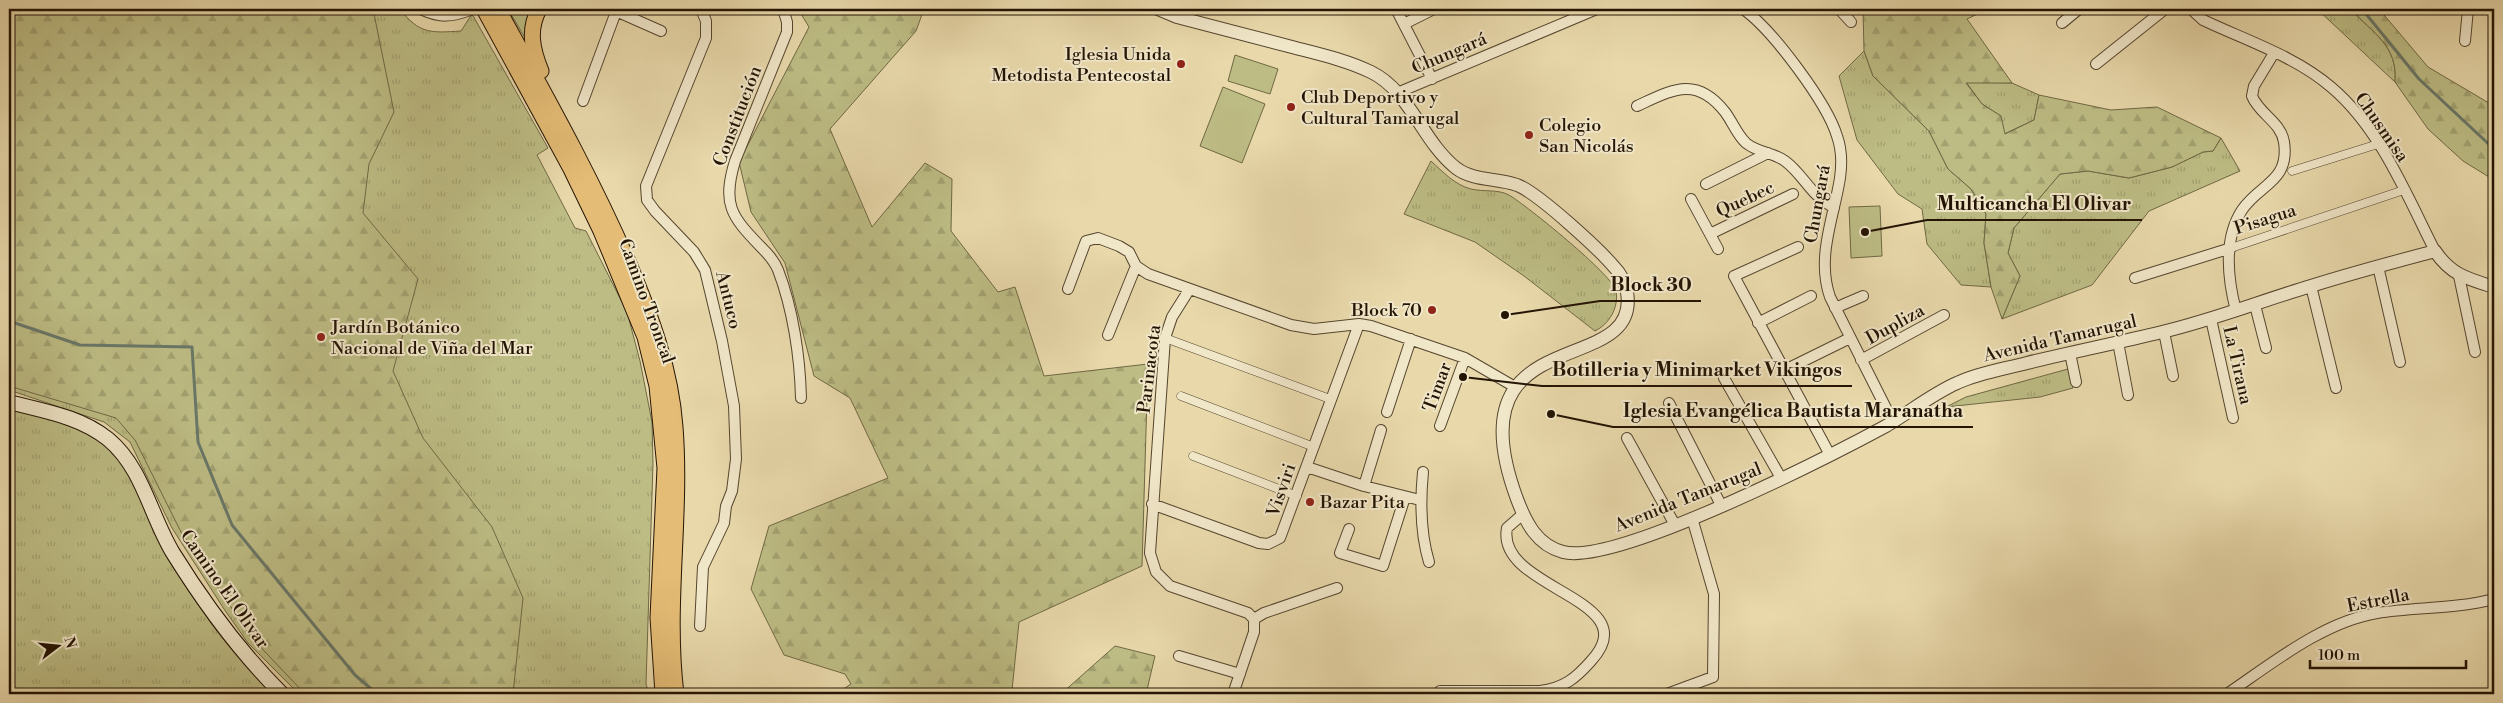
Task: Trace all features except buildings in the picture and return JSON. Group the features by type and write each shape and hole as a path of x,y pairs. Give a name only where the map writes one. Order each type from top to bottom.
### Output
{"main road":[{"path":"539,9 533,26 532,46 567,134"},
{"name":"Camino Troncal","path":"490,10 567,134 612,225 658,337 670,389 675,425 677,480 671,625 676,694"},
{"name":"Camino Troncal","path":"490,10 601,231 632,303 644,337 657,386 665,468 658,618 662,694"},
{"name":"Camino El Olivar","path":"9,402 87,424 107,438 125,455 137,474 172,551 239,646 282,694"}],"street":[{"path":"423,9 443,16 453,16 470,9"},
{"name":"Antuco","path":"700,626 704,567 724,523 726,506 732,491 736,459 734,406 722,341 704,270 694,252 655,212 647,200 646,186 706,38 706,21 701,9"},
{"name":"Constitución","path":"783,9 787,22 786,32 735,161 730,191 731,204 737,222 771,257 778,269 796,344 800,368 801,398"},
{"name":"Avenida Tamarugal","path":"1158,9 1177,17 1357,65 1377,74 1397,93 1456,168 1469,176 1520,186 1572,227 1614,266 1622,277 1627,290 1627,308 1625,316 1613,333 1601,342 1541,364 1526,374 1515,387 1503,416 1503,453 1523,514 1531,530 1544,542 1558,550 1574,554 1611,548 1676,525 1721,505 1830,455 1893,422 1952,384 2070,353 2164,332 2311,286 2435,251"},
{"path":"1396,9 1432,79"},
{"path":"1404,24 1434,9"},
{"name":"Chungará","path":"1397,93 1597,9"},
{"name":"Chungará","path":"1743,9 1771,34 1832,124 1842,161 1824,265 1826,286 1893,422"},
{"path":"1839,9 1851,22"},
{"path":"2062,23 2079,9"},
{"path":"2096,64 2164,9"},
{"name":"Chusmisa","path":"2191,9 2202,20 2274,53 2330,86 2350,104 2378,144 2435,251"},
{"path":"2465,41 2468,9"},
{"path":"584,101 617,10 662,31"},
{"path":"2236,311 2228,279 2231,248 2238,218 2242,209 2276,178 2283,163 2284,148 2280,130 2262,113 2252,96 2254,86 2274,53"},
{"path":"1637,106 1677,88 1698,90 1709,96 1724,111 1745,142 1755,149 1787,162 1814,194 1834,208"},
{"path":"2292,171 2378,144"},
{"path":"1706,184 1768,154"},
{"name":"Pisagua","path":"2135,278 2404,190"},
{"name":"Quebec","path":"1710,234 1793,194"},
{"path":"1692,199 1718,250"},
{"path":"1068,289 1083,246 1090,239 1098,238 1129,252 1136,266 1148,274 1189,290 1302,328 1359,324 1411,339 1465,358 1515,387"},
{"path":"1798,247 1734,276 1830,455"},
{"path":"2435,251 2441,260 2459,276 2494,287"},
{"path":"1108,336 1136,266"},
{"path":"2378,266 2400,362"},
{"path":"2459,276 2475,352"},
{"path":"2311,286 2336,388"},
{"name":"Parinacota","path":"1189,290 1172,317 1165,338 1150,553 1160,578 1170,586 1248,613 1254,619"},
{"path":"1758,323 1811,296"},
{"path":"1836,308 1863,296"},
{"path":"2255,304 2266,348"},
{"name":"Dupliza","path":"1861,360 1944,315"},
{"name":"La Tirana","path":"2210,319 2233,418"},
{"name":"Visviri","path":"1152,504 1259,543 1268,544 1276,541 1284,533 1330,399 1359,324"},
{"path":"2164,332 2173,376"},
{"path":"1165,338 1330,399"},
{"path":"1784,371 1850,338"},
{"path":"1387,412 1411,339"},
{"path":"2118,342 2128,395"},
{"path":"2070,353 2076,382"},
{"name":"Timar","path":"1440,426 1465,358"},
{"path":"1724,378 1781,478"},
{"path":"1181,396 1314,447"},
{"path":"1669,403 1721,505"},
{"path":"1364,486 1382,430"},
{"path":"1627,438 1676,525"},
{"path":"1193,456 1297,496"},
{"path":"1307,467 1364,486 1420,500"},
{"path":"1423,472 1420,500 1423,541 1430,562"},
{"path":"1349,529 1340,553 1383,566 1405,497"},
{"path":"1440,691 1540,691 1557,689 1570,682 1582,671 1601,648 1604,627 1596,613 1542,580 1510,550 1507,543 1508,528 1523,514"},
{"path":"1667,694 1713,677 1714,594 1692,518"},
{"path":"1233,694 1254,632 1254,619 1264,613 1337,588"},
{"name":"Estrella","path":"2226,694 2318,636 2348,621 2376,614 2494,599"},
{"path":"1179,656 1240,674"}],"green space":[{"name":"Jardín Botánico Nacional de Viña del Mar","path":"9,9 400,9 413,23 434,32 461,31 472,14 548,148 537,155 575,228 586,231 627,312 640,361 652,422 653,464 646,684 649,694 299,694 248,643 224,609 172,528 130,442 104,422 9,390"},
{"name":"Jardín Botánico Nacional de Viña del Mar","path":"9,9 373,9 394,112 369,164 363,213 418,279 393,371 423,438 492,527 523,598 513,694 305,694 251,637 181,532 135,440 116,418 9,386"},
{"path":"508,9 535,9 528,43"},
{"path":"798,9 924,9 916,31 830,129 872,227 925,163 952,179 951,231 998,292 1015,287 1044,376 1148,364 1142,566 1019,622 1012,690 1002,694 836,694 851,684 845,674 784,655 751,589 769,526 888,478 850,398 814,376 785,263 751,212 739,162 809,27"},
{"path":"1863,9 1988,9 1967,19 2012,83 1966,83 1982,104 2001,116 2005,134 2034,120 2039,95 2111,110 2157,107 2221,138 2213,151 2203,152 2172,167 2129,178 2088,171 2060,174 2014,228 2008,253 2020,276 2002,319 1991,287 1984,243 1986,214 1971,189 1948,169 1929,131 1873,76 1864,51"},
{"path":"2317,9 2351,9 2388,49 2395,69 2395,82"},
{"path":"2351,9 2379,9 2428,67 2494,106 2494,180 2463,161 2428,129 2395,82 2395,69 2388,49"},
{"path":"1864,51 1873,76 1929,131 1948,169 1971,189 1986,214 1984,243 1991,287 1961,285 1927,244 1922,209 1898,194 1857,140 1839,76"},
{"path":"1235,55 1278,69 1270,94 1228,81"},
{"path":"1966,82 2012,83 2039,95 2034,120 2004,134 2001,116 1982,104"},
{"path":"1223,87 1265,104 1242,163 1200,146"},
{"path":"2221,138 2240,171 2149,211 2092,285 2002,319 2020,276 2008,253 2014,228 2060,174 2088,171 2129,178 2172,167 2203,152 2213,151"},
{"path":"1431,161 1450,178 1465,187 1509,195 1585,256 1611,283 1616,291 1616,303 1609,320 1595,331 1524,276 1475,242 1404,214"},
{"path":"1880,206 1882,256 1851,258 1849,207"},
{"path":"2068,369 2073,388 2040,397 1946,407 1966,397"},
{"path":"9,405 72,425 95,438 117,457 136,484 164,543 201,609 229,647 273,694 9,694"},
{"path":"1115,646 1155,656 1146,694 1061,694"}],"waterway":[{"path":"2362,9 2419,79 2494,149"},
{"path":"9,321 80,345 192,347 198,442 232,525 355,675 377,694"}],"place":[{"name":"Iglesia Unida Metodista Pentecostal","path":"1181,64"},
{"name":"Club Deportivo y Cultural Tamarugal","path":"1291,107"},
{"name":"Colegio San Nicolás","path":"1529,135"},
{"name":"Multicancha El Olivar","path":"1865,232"},
{"name":"Block 70","path":"1432,310"},
{"name":"Block 30","path":"1505,315"},
{"name":"Jardín Botánico Nacional de Viña del Mar","path":"321,337"},
{"name":"Botilleria y Minimarket Vikingos","path":"1463,377"},
{"name":"Iglesia Evangélica Bautista Maranatha","path":"1551,414"},
{"name":"Bazar Pita","path":"1310,502"}]}
